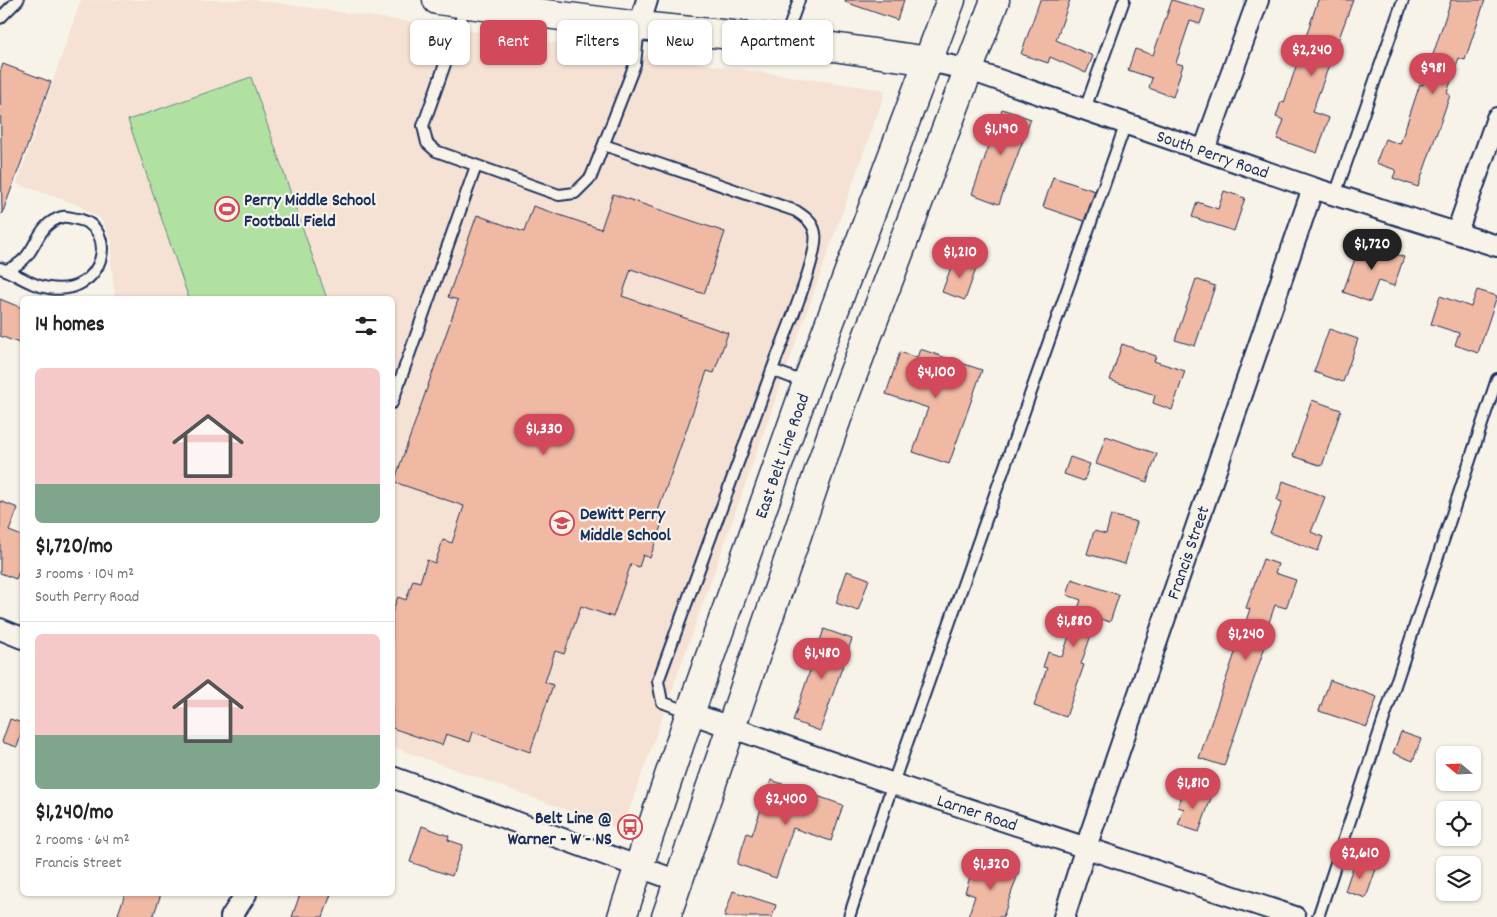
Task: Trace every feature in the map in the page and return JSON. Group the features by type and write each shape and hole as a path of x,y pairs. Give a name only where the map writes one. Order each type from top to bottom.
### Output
{"main road":[{"path":"437,0 467,4 510,5 639,26 722,34"},
{"name":"East Belt Line Road","path":"622,917 690,713 807,383 951,0"},
{"path":"666,917 844,398 995,0"},
{"path":"833,47 929,62"}],"street":[{"path":"639,26 647,0"},
{"path":"1204,150 1258,0"},
{"name":"South Perry Road","path":"929,62 970,70 1313,188 1497,246"},
{"path":"1457,232 1497,118"},
{"name":"Francis Street","path":"1064,917 1086,847 1313,188"},
{"path":"0,629 20,637"},
{"name":"Larner Road","path":"690,713 1295,917"},
{"path":"395,778 678,881"},
{"path":"230,917 245,896"}],"lane":[{"path":"0,18 18,0"},
{"path":"792,20 799,0"},
{"path":"1085,109 1124,0"},
{"path":"1336,195 1403,0"},
{"path":"467,4 423,126 426,143 436,151 559,194 575,193 591,177 636,64 639,26"},
{"path":"849,917 893,783 1126,123"},
{"path":"604,145 796,210 810,220 816,234 814,255 658,681 662,702 690,713"},
{"path":"395,395 476,166"},
{"path":"64,217 81,220 96,230 102,245 100,263 89,279 71,290 48,288 27,282 3,269 19,266 30,255 37,238 49,223 64,217"},
{"path":"772,370 807,383"},
{"path":"1318,917 1497,380"}],"shaded area":[{"name":"DeWitt Perry Middle School","path":"81,0 256,0 410,22 410,65 470,65 470,31 480,32 480,65 547,65 547,42 557,43 557,65 638,65 638,55 648,56 648,65 711,65 886,90 622,830 395,748 395,296 115,296 111,261 112,241 101,219 78,205 17,184"}],"green space":[{"name":"Perry Middle School Football Field","path":"251,77 326,296 188,296 128,120"}],"building":[{"path":"845,0 904,0 897,20 845,2"},
{"path":"1040,0 1070,0 1056,40 1093,56 1086,73 1050,57 1048,63 1021,54"},
{"path":"1172,0 1205,10 1200,24 1190,21 1176,63 1183,65 1173,97 1149,88 1152,78 1128,70 1135,49 1153,55"},
{"path":"1318,0 1353,0 1312,112 1329,118 1317,153 1277,139 1284,120 1276,117 1281,102 1284,103"},
{"path":"1451,0 1485,0 1465,60 1459,58 1447,93 1450,95 1418,187 1393,178 1396,170 1376,163 1385,139 1400,144 1420,84 1423,85"},
{"path":"3,64 51,82 2,214 0,72"},
{"path":"1002,109 1031,119 999,204 972,194"},
{"path":"1053,177 1095,191 1084,221 1043,207"},
{"path":"1224,191 1245,198 1234,231 1192,217 1197,202 1218,209"},
{"path":"613,194 725,232 704,294 631,269 622,296 728,333 714,373 707,371 657,514 664,517 650,558 643,555 639,567 631,564 613,617 581,606 564,654 555,651 545,682 553,685 530,752 473,732 470,742 446,734 442,745 395,729 395,604 398,597 406,600 413,580 420,582 427,560 435,563 443,540 452,543 464,506 395,482 395,479 458,300 448,297 477,215 524,232 533,206 601,229"},
{"path":"1361,242 1404,257 1394,286 1378,281 1370,302 1343,292"},
{"path":"954,259 977,266 965,300 942,292"},
{"path":"1196,279 1215,286 1195,346 1175,340"},
{"path":"1477,290 1497,296 1478,353 1455,345 1459,333 1431,324 1440,296 1471,307"},
{"path":"0,299 20,307 20,343 0,336"},
{"path":"1329,329 1358,339 1343,382 1314,372"},
{"path":"1122,344 1156,356 1154,361 1185,371 1172,410 1153,403 1155,395 1110,380"},
{"path":"920,349 982,370 949,464 913,452 928,408 886,394 900,352 917,358"},
{"path":"1312,400 1341,410 1322,466 1293,456"},
{"path":"1106,436 1157,454 1147,482 1096,464"},
{"path":"1070,457 1090,464 1084,481 1064,474"},
{"path":"1283,481 1325,497 1311,532 1323,537 1318,551 1270,533 1282,502 1277,500"},
{"path":"0,501 18,508 9,531 20,535 20,569 16,579 0,573"},
{"path":"1111,515 1137,522 1125,564 1087,554 1094,531 1106,534"},
{"path":"1263,559 1278,564 1275,573 1296,580 1286,608 1275,605 1264,637 1268,638 1224,766 1199,758 1250,609 1246,608"},
{"path":"847,571 869,579 858,611 836,603"},
{"path":"1072,579 1119,595 1110,622 1097,618 1081,664 1084,665 1066,717 1034,706 1047,668 1043,667 1048,652 1062,657 1081,600 1067,595"},
{"path":"824,629 852,639 820,731 793,721"},
{"path":"1330,680 1377,697 1367,727 1319,711"},
{"path":"10,719 20,722 20,738 17,747 2,742"},
{"path":"1401,732 1421,739 1413,761 1393,753"},
{"path":"771,780 843,805 831,841 793,828 776,878 737,864 747,833 752,835"},
{"path":"1184,789 1211,798 1199,832 1178,825 1184,809 1178,807"},
{"path":"422,826 449,836 448,840 463,845 452,876 410,862"},
{"path":"1355,861 1376,869 1366,898 1345,891"},
{"path":"997,864 1019,871 1003,917 968,917 975,896 965,892 974,866 994,873"},
{"path":"733,891 776,905 772,917 724,917"},
{"path":"124,896 160,896 153,917 126,917 118,914"},
{"path":"299,896 330,896 323,917 292,917"}],"place":[{"name":"Perry Middle School Football Field","path":"227,209"},
{"name":"DeWitt Perry Middle School","path":"562,523"},
{"name":"Belt Line @ Warner - W - NS","path":"630,827"}]}
